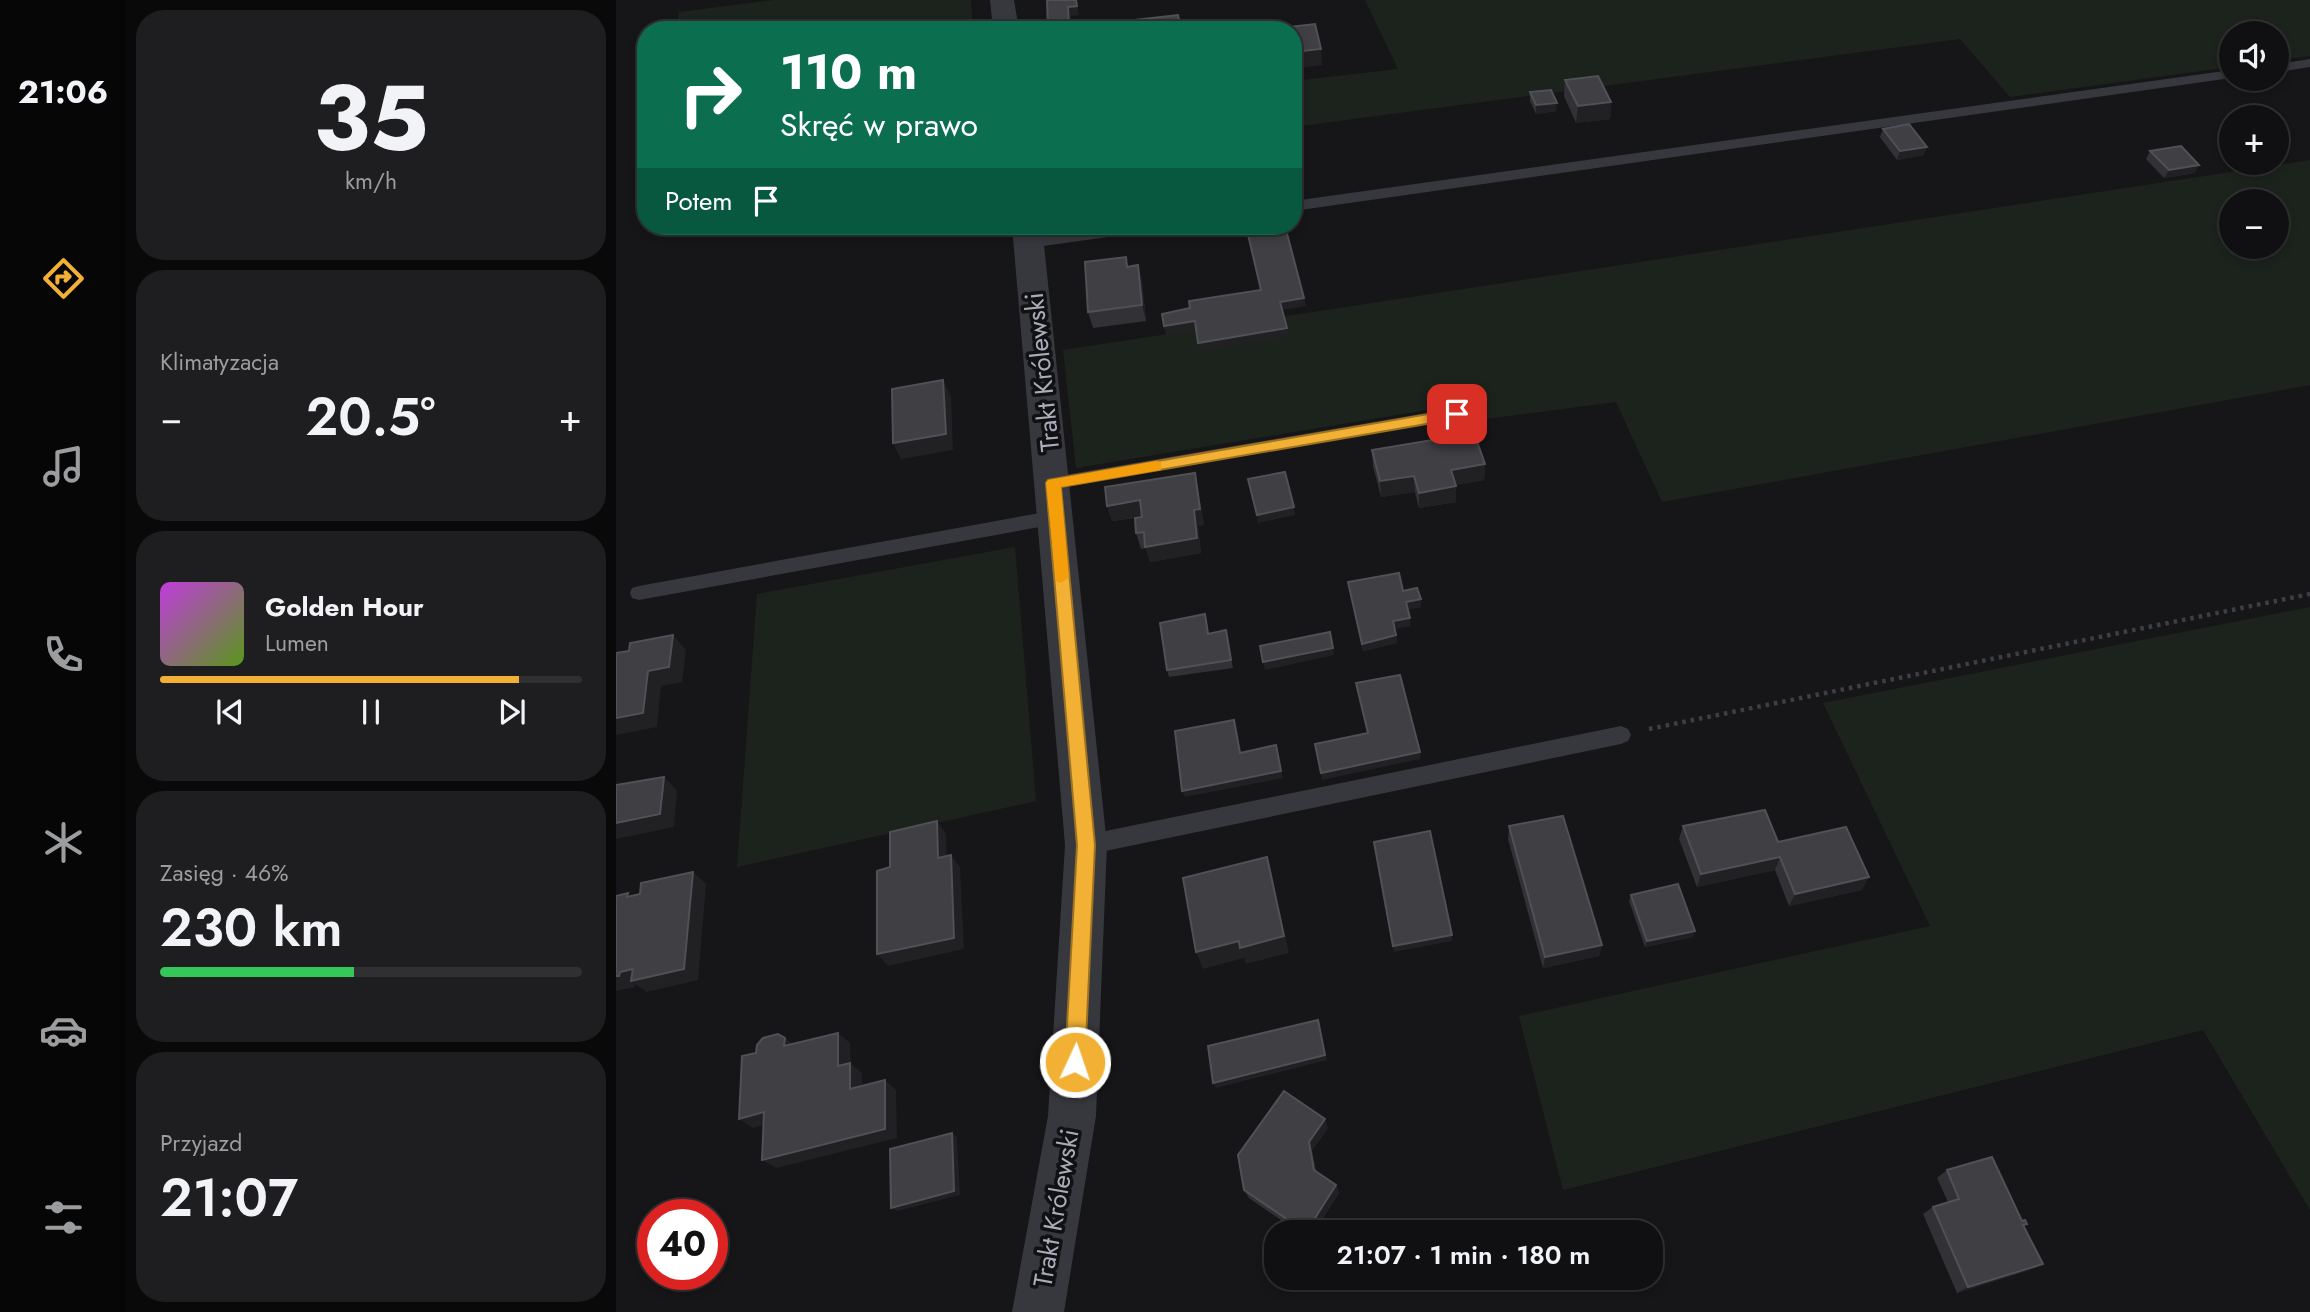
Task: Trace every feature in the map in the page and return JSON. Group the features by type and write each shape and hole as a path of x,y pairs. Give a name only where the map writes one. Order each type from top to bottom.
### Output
{"street":[{"path":"1002,0 1005,21"},
{"name":"Trakt Królewski","path":"1028,235 1086,845 1072,1116 1038,1312"}],"lane":[{"path":"2289,66 2310,63"},
{"path":"1302,205 2219,76"},
{"path":"639,593 1457,414"},
{"path":"1086,845 1621,735"}],"path":[{"path":"1621,735 1741,708 2310,594"}],"shaded area":[{"path":"773,0 971,0 972,21 678,21 679,12"},
{"path":"1365,0 2310,0 2310,56 2289,59 2289,21 2219,21 2219,69 2010,97 1960,39 1302,126 1302,80 1398,69"},
{"path":"2310,160 2310,385 1662,502 1616,402 1471,421 1463,404 1076,468 1063,350 2219,174 2289,175 2289,163"},
{"path":"1015,547 1036,801 737,867 757,594"},
{"path":"2310,607 2310,1210 2203,1030 1563,1190 1519,1016 1930,926 1823,703"}],"building":[{"path":"1047,0 1076,0 1077,6 1068,7 1069,21 1048,21"},
{"path":"1178,15 1179,21 1126,21"},
{"path":"1315,24 1321,49 1302,51 1302,25"},
{"path":"1598,76 1611,102 1578,106 1565,80"},
{"path":"1551,90 1557,103 1536,105 1530,92"},
{"path":"1909,124 1927,147 1900,151 1883,129"},
{"path":"2181,146 2199,165 2169,170 2150,151"},
{"path":"1248,235 1287,235 1304,298 1280,302 1287,328 1198,343 1195,321 1164,326 1162,314 1190,308 1189,301 1261,290"},
{"path":"1126,257 1127,267 1138,265 1142,305 1088,312 1085,262"},
{"path":"943,380 946,434 893,443 892,389"},
{"path":"1474,433 1485,464 1451,470 1456,486 1419,493 1414,476 1380,481 1372,450"},
{"path":"1285,472 1294,507 1257,515 1248,479"},
{"path":"1195,473 1200,509 1194,510 1197,538 1145,547 1144,532 1136,533 1135,518 1142,517 1140,500 1107,506 1105,487"},
{"path":"1399,573 1403,591 1417,588 1421,599 1406,602 1410,618 1393,621 1396,635 1362,644 1348,582"},
{"path":"1205,614 1208,634 1226,630 1231,660 1167,670 1160,623"},
{"path":"1330,632 1333,648 1263,662 1260,646"},
{"path":"673,635 669,667 648,671 643,713 616,718 616,653 629,651 630,643"},
{"path":"1400,675 1420,752 1321,773 1315,744 1368,733 1356,683"},
{"path":"1234,720 1240,753 1276,745 1281,771 1182,791 1175,731"},
{"path":"664,777 660,814 616,823 616,785"},
{"path":"1765,810 1778,842 1846,827 1869,877 1795,894 1780,857 1701,874 1683,826"},
{"path":"1563,816 1602,945 1545,957 1509,826"},
{"path":"937,821 938,858 951,855 954,938 877,954 877,871 890,867 890,832"},
{"path":"1430,831 1452,935 1393,946 1374,842"},
{"path":"1267,857 1284,936 1240,948 1239,941 1196,952 1183,878"},
{"path":"693,872 684,969 631,981 633,969 620,972 619,976 616,976 616,896 640,894 641,883"},
{"path":"1678,884 1695,931 1647,941 1631,895"},
{"path":"1318,1020 1325,1055 1213,1083 1208,1046"},
{"path":"838,1033 838,1066 850,1063 850,1089 885,1080 885,1129 762,1160 764,1112 739,1119 742,1056 756,1053 757,1045 763,1038 778,1034 785,1038 784,1046"},
{"path":"1284,1091 1325,1119 1309,1142 1314,1170 1336,1185 1314,1220 1288,1220 1244,1190 1238,1155"},
{"path":"952,1133 954,1191 891,1208 890,1149"},
{"path":"1992,1157 2022,1221 2025,1220 2027,1224 2023,1225 2043,1264 1968,1287 1933,1207 1959,1199 1947,1170"}],"slow traffic":[{"path":"1061,577 1053,483 1156,466"}],"route":[{"path":"1075,1062 1086,845 1053,483 1457,414"}]}
